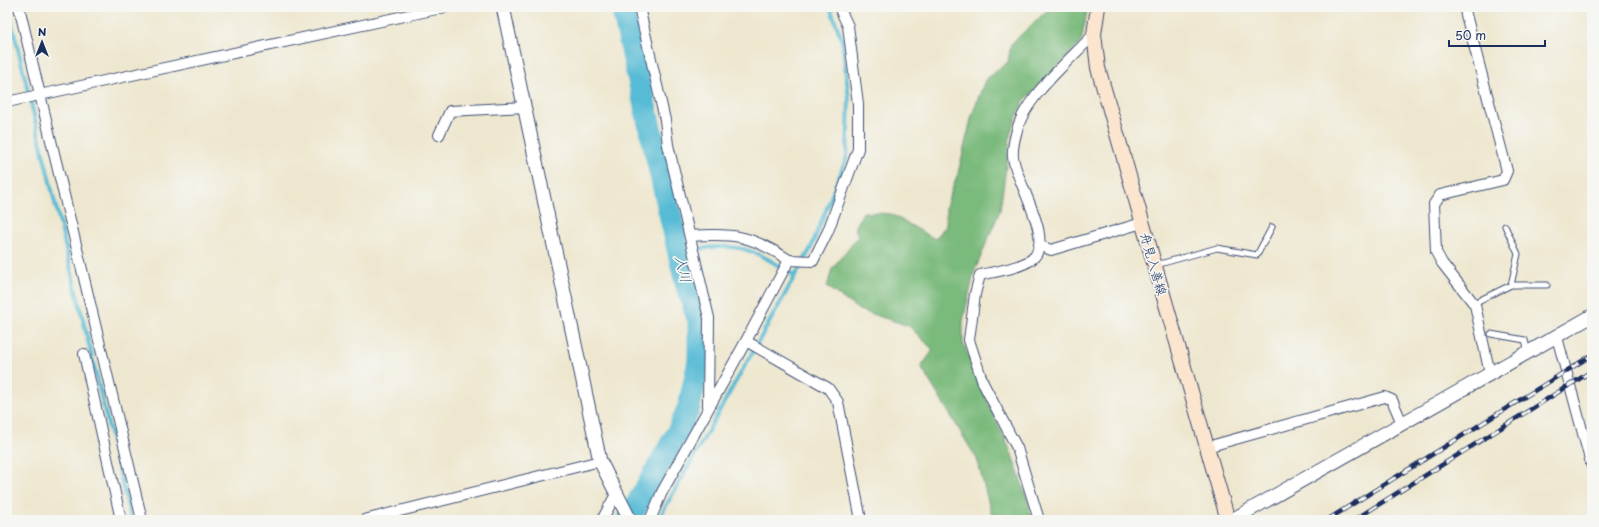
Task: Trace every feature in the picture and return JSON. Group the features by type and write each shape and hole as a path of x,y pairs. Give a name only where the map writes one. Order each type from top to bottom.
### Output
{"main road":[{"name":"舟見入善線","path":"1098,7 1094,34 1098,68 1228,520"}],"street":[{"path":"19,7 142,520"},
{"path":"7,102 446,7"},
{"path":"503,7 600,460 618,499 630,520"},
{"path":"639,7 709,318 708,407"},
{"path":"690,236 729,234 749,239 768,247 789,260 813,260 828,231 858,149 857,96 848,26 839,7"},
{"path":"1464,7 1507,171 1503,180 1440,195 1434,204 1436,252 1442,264 1474,303 1490,374"},
{"path":"1040,520 1017,448 983,383 969,340 975,294 980,275 1019,265 1033,259 1039,245 1039,229 1012,156 1018,128 1028,103 1094,34"},
{"path":"439,135 450,110 525,107"},
{"path":"1039,245 1051,250 1142,223"},
{"path":"650,520 662,492 789,260"},
{"path":"1232,520 1592,316"},
{"path":"1556,337 1592,467"},
{"path":"746,341 828,388 838,402 861,520"},
{"path":"84,354 121,520"},
{"path":"1207,447 1385,397 1392,400 1402,424"},
{"path":"364,520 600,460"},
{"path":"602,520 618,499"}],"lane":[{"path":"1505,226 1518,254 1511,285"},
{"path":"1155,265 1217,248 1257,255 1272,227"},
{"path":"1474,303 1511,285 1547,285"},
{"path":"1490,334 1525,340 1529,352"}],"green space":[{"path":"1051,7 1088,7 1081,42 1023,102 1011,131 1000,210 974,273 963,321 963,343 982,390 1011,452 1028,501 1031,520 993,520 977,459 921,367 933,350 909,326 859,310 827,287 832,269 858,236 855,229 863,212 891,214 935,239 946,226 946,206 958,173 972,115 985,80 1008,62 1011,44"}],"waterway":[{"path":"8,7 131,520"},
{"name":"入川","path":"622,7 686,283 699,321 699,361 689,407 678,432 628,520"},
{"path":"658,520 811,248 847,157 849,99 842,40 830,7"},
{"path":"679,253 714,247 740,248 765,258 795,276"}],"railway":[{"path":"1327,520 1592,355"},
{"path":"1354,520 1592,371"}]}
